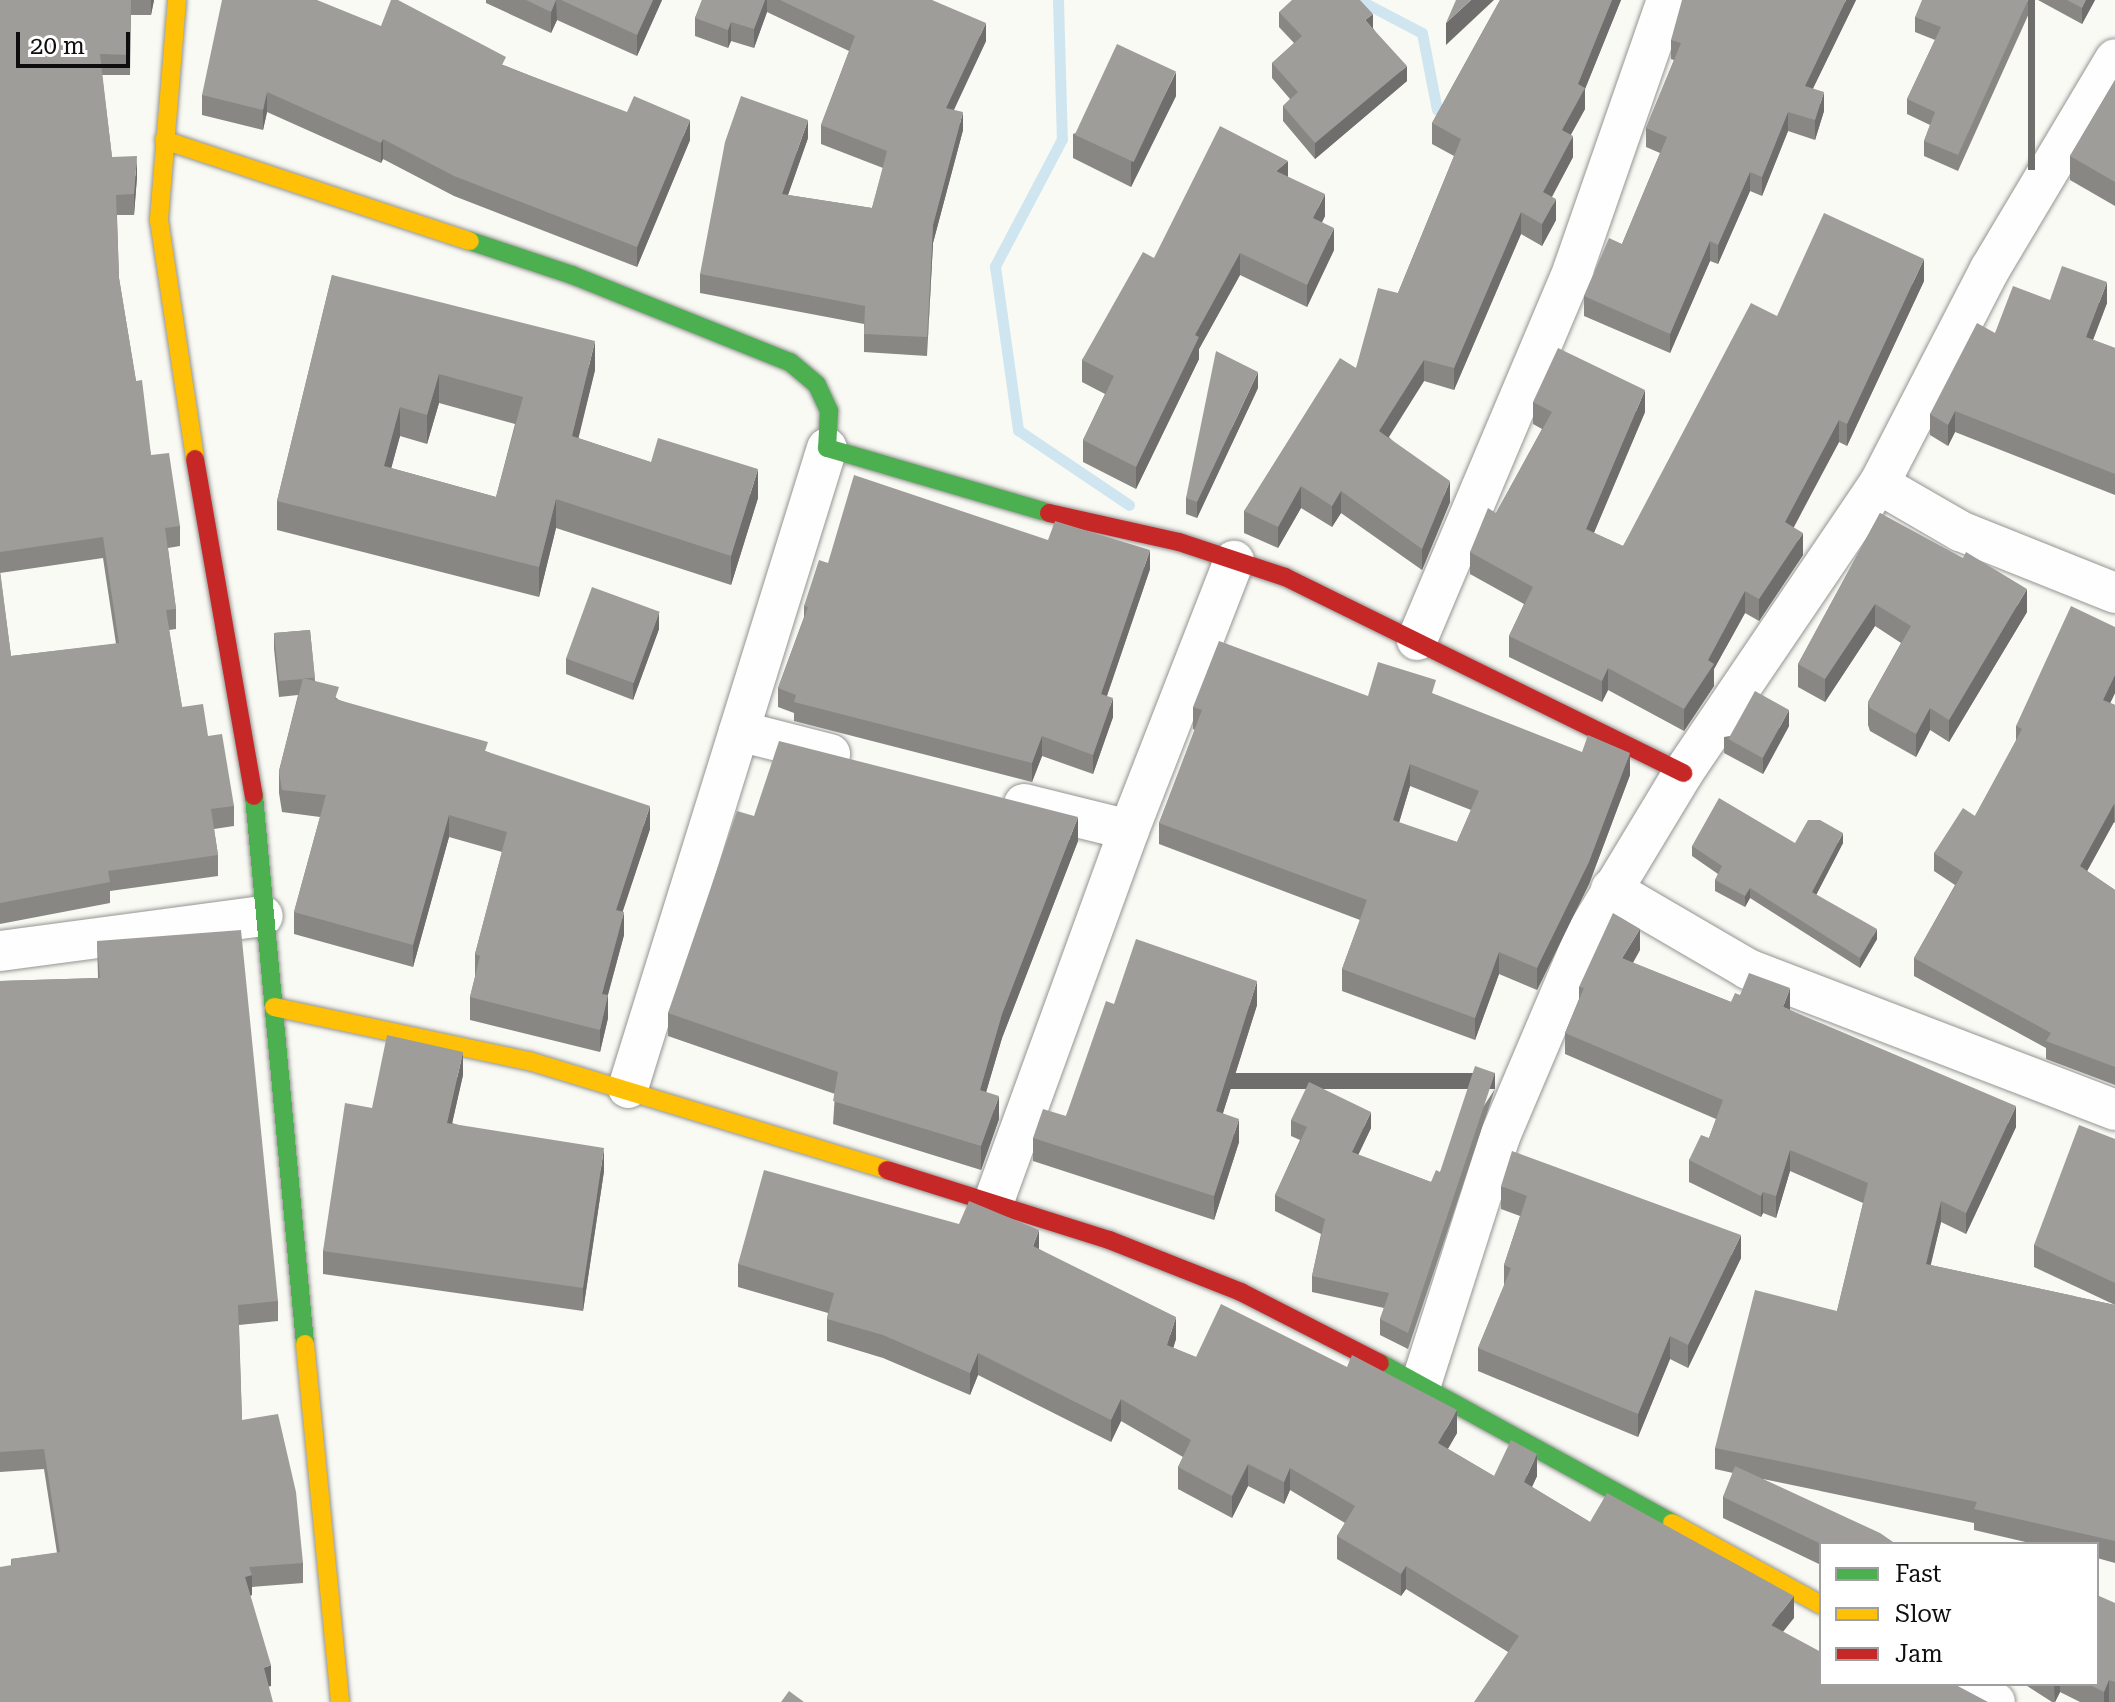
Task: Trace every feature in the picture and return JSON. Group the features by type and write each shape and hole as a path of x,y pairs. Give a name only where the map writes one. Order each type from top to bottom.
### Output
{"street":[{"path":"177,0 159,220 165,286 260,830 263,916 340,1702"},
{"path":"1417,640 1573,270 1667,0"},
{"path":"1421,1384 1501,1134 1586,934 1683,773 1879,484 1990,269 2114,64"},
{"path":"164,140 572,275 790,362 817,385 829,411 827,448 628,1088"},
{"path":"827,448 995,501 1179,542 1285,577 1683,773"},
{"path":"1879,484 1960,531 2115,593"},
{"path":"994,1201 1129,830 1234,561"},
{"path":"739,731 874,766"},
{"path":"994,796 1129,830"},
{"path":"1611,889 1748,969 2115,1110"},
{"path":"0,951 263,916"},
{"path":"274,1007 529,1061 628,1088 994,1201 1241,1292 1421,1384 1819,1604"},
{"path":"1963,1686 1995,1702"}],"building":[{"path":"0,0 131,0 130,55 100,54 112,157 137,156 134,194 116,195 119,278 136,381 142,380 151,455 169,453 180,526 165,528 176,609 166,610 182,707 203,704 208,736 222,734 234,806 211,809 218,855 108,871 110,882 0,903 0,570 11,656 119,643 103,537 0,552"},
{"path":"222,0 317,0 381,26 391,0 398,0 506,57 502,65 627,112 634,96 690,120 637,247 454,176 383,139 381,143 267,92 263,110 202,95"},
{"path":"526,0 556,0 551,12"},
{"path":"561,0 653,0 637,35"},
{"path":"702,0 765,0 754,29 731,22 728,30 695,18"},
{"path":"780,0 932,0 986,23 946,108 963,112 933,225 927,337 864,334 865,306 700,274 725,142 741,96 808,120 782,194 872,208 887,151 821,125 855,36"},
{"path":"1292,0 1360,0 1373,14 1365,20 1407,66 1315,143 1283,106 1298,92 1272,63 1302,36 1279,12"},
{"path":"1456,0 1471,0 1446,23"},
{"path":"1500,0 1612,0 1578,84 1585,88 1562,130 1573,136 1543,192 1556,199 1542,224 1521,212 1454,368 1424,360 1379,431 1450,481 1422,549 1341,491 1332,506 1301,486 1278,527 1244,511 1340,358 1356,368 1378,288 1398,293 1461,139 1432,123"},
{"path":"1682,0 1846,0 1805,86 1824,92 1815,120 1788,112 1762,177 1750,172 1718,245 1710,241 1670,334 1584,296 1609,238 1622,244 1667,137 1646,128 1681,43 1671,40"},
{"path":"1922,0 2028,0 1958,155 1924,141 1935,112 1907,99 1941,27 1915,17"},
{"path":"2067,0 2086,0 2082,8"},
{"path":"1117,44 1176,71 1134,162 1075,135"},
{"path":"2115,80 2115,182 2070,156"},
{"path":"1220,126 1288,161 1276,171 1325,194 1313,218 1334,228 1307,285 1240,253 1195,335 1199,337 1136,467 1083,440 1114,376 1082,360 1143,252 1154,258"},
{"path":"1824,213 1924,259 1847,424 1839,420 1785,522 1803,533 1759,599 1745,591 1708,660 1714,664 1684,709 1608,668 1602,681 1509,636 1533,587 1470,552 1488,508 1496,513 1552,412 1533,402 1558,348 1645,390 1586,529 1623,546 1751,303 1777,316"},
{"path":"2062,266 2107,282 2086,337 2115,348 2115,474 1955,411 1948,425 1930,414 1977,323 1995,333 2013,286 2050,300"},
{"path":"332,275 595,341 572,436 651,462 658,438 758,469 731,556 556,499 539,567 277,501","holes":["439,374 523,397 496,497 384,466 400,407 427,415"]},
{"path":"1216,351 1258,372 1197,502 1186,498"},
{"path":"854,475 1048,540 1055,521 1150,550 1101,694 1113,698 1093,755 1042,736 1032,763 794,702 796,695 778,688 808,607 804,606 819,560 828,563"},
{"path":"1880,513 1963,558 1966,552 2027,589 1949,720 1930,708 1916,734 1870,708 1868,702 1911,626 1875,604 1825,679 1798,664"},
{"path":"592,587 660,612 634,683 566,658"},
{"path":"2071,606 2115,627 2115,675 2103,700 2115,705 2115,805 2080,866 2115,890 2115,1067 2046,1041 2051,1033 1914,958 1963,872 1934,853 1963,808 1975,816 2022,729 2016,726"},
{"path":"310,630 315,678 279,681 274,633"},
{"path":"1219,641 1368,696 1378,662 1436,680 1432,693 1582,752 1588,735 1630,753 1589,862 1537,968 1499,952 1475,1018 1342,969 1367,900 1159,823 1202,710 1193,707","holes":["1410,764 1479,791 1457,842 1393,820"]},
{"path":"303,678 339,687 335,699 488,742 485,751 650,806 616,910 624,912 602,994 608,995 600,1030 470,997 480,956 475,954 507,832 449,815 413,945 294,912 326,795 282,790 279,771"},
{"path":"1755,691 1789,710 1762,758 1728,739"},
{"path":"779,741 1078,817 1002,1014 980,1090 999,1096 981,1146 833,1101 838,1072 668,1013 737,811 754,816"},
{"path":"1719,798 1795,843 1808,820 1820,820 1843,833 1812,892 1877,929 1860,958 1750,888 1745,896 1715,880 1722,866 1692,846"},
{"path":"1613,913 1640,929 1622,958 1731,1002 1735,993 1740,995 1749,973 1790,988 1783,1007 2016,1106 1966,1213 1941,1201 1926,1264 2115,1305 2115,1541 1974,1509 1977,1502 1715,1448 1755,1290 1837,1311 1868,1183 1790,1150 1776,1196 1763,1192 1761,1196 1689,1160 1701,1135 1709,1138 1723,1100 1565,1033 1584,988 1579,987"},
{"path":"241,930 278,1301 238,1305 242,1420 278,1414 296,1492 303,1563 249,1567 252,1575 245,1577 271,1665 264,1668 273,1702 0,1702 0,1567 12,1565 11,1559 60,1552 44,1449 0,1452 0,981 100,978 97,941"},
{"path":"1136,939 1257,981 1216,1111 1239,1119 1214,1196 1033,1138 1043,1109 1066,1116 1106,1001 1114,1004"},
{"path":"387,1035 463,1052 447,1123 604,1148 583,1288 323,1251 345,1103 372,1108"},
{"path":"1475,1066 1495,1073 1408,1333 1380,1319 1389,1293 1312,1276 1325,1219 1275,1195 1307,1127 1291,1120 1309,1082 1371,1112 1352,1152 1431,1182 1436,1170 1440,1172"},
{"path":"2079,1125 2115,1139 2115,1283 2034,1245"},
{"path":"1512,1151 1741,1235 1688,1345 1670,1336 1638,1414 1478,1348 1511,1268 1504,1265 1527,1196 1501,1186"},
{"path":"764,1170 959,1224 969,1201 1039,1230 1033,1246 1176,1317 1167,1345 1196,1357 1221,1304 1347,1367 1352,1355 1457,1410 1438,1443 1494,1476 1511,1440 1537,1454 1524,1482 1590,1522 1607,1493 1794,1596 1771,1625 1819,1651 1819,1686 1958,1686 1988,1702 1474,1702 1519,1636 1406,1566 1401,1574 1337,1536 1355,1506 1290,1468 1284,1482 1248,1464 1232,1496 1178,1467 1191,1440 1121,1399 1111,1420 978,1353 970,1373 883,1335 827,1319 834,1293 738,1264"},
{"path":"1735,1466 1880,1533 1893,1542 1819,1543 1723,1497"},
{"path":"2099,1596 2115,1603 2115,1682 2109,1680 2104,1692 2092,1686 2099,1686"},
{"path":"789,1691 804,1702 781,1702"}],"waterway":[{"path":"1058,0 1062,139 995,266 1018,430 1129,505"},
{"path":"1359,0 1422,33 1437,110"}],"traffic: fast":[{"path":"470,241 572,275 790,362 817,385 829,411 827,448 1049,513"},
{"path":"254,796 305,1344"},
{"path":"1380,1363 1672,1523"}],"traffic: slow":[{"path":"177,0 159,220 195,459"},
{"path":"164,140 470,241"},
{"path":"274,1007 529,1061 887,1170"},
{"path":"305,1344 340,1702"},
{"path":"1672,1523 1819,1604"}],"traffic: jam":[{"path":"195,459 254,796"},
{"path":"1049,513 1179,542 1285,577 1683,773"},
{"path":"887,1170 1109,1240 1241,1292 1380,1363"}]}
